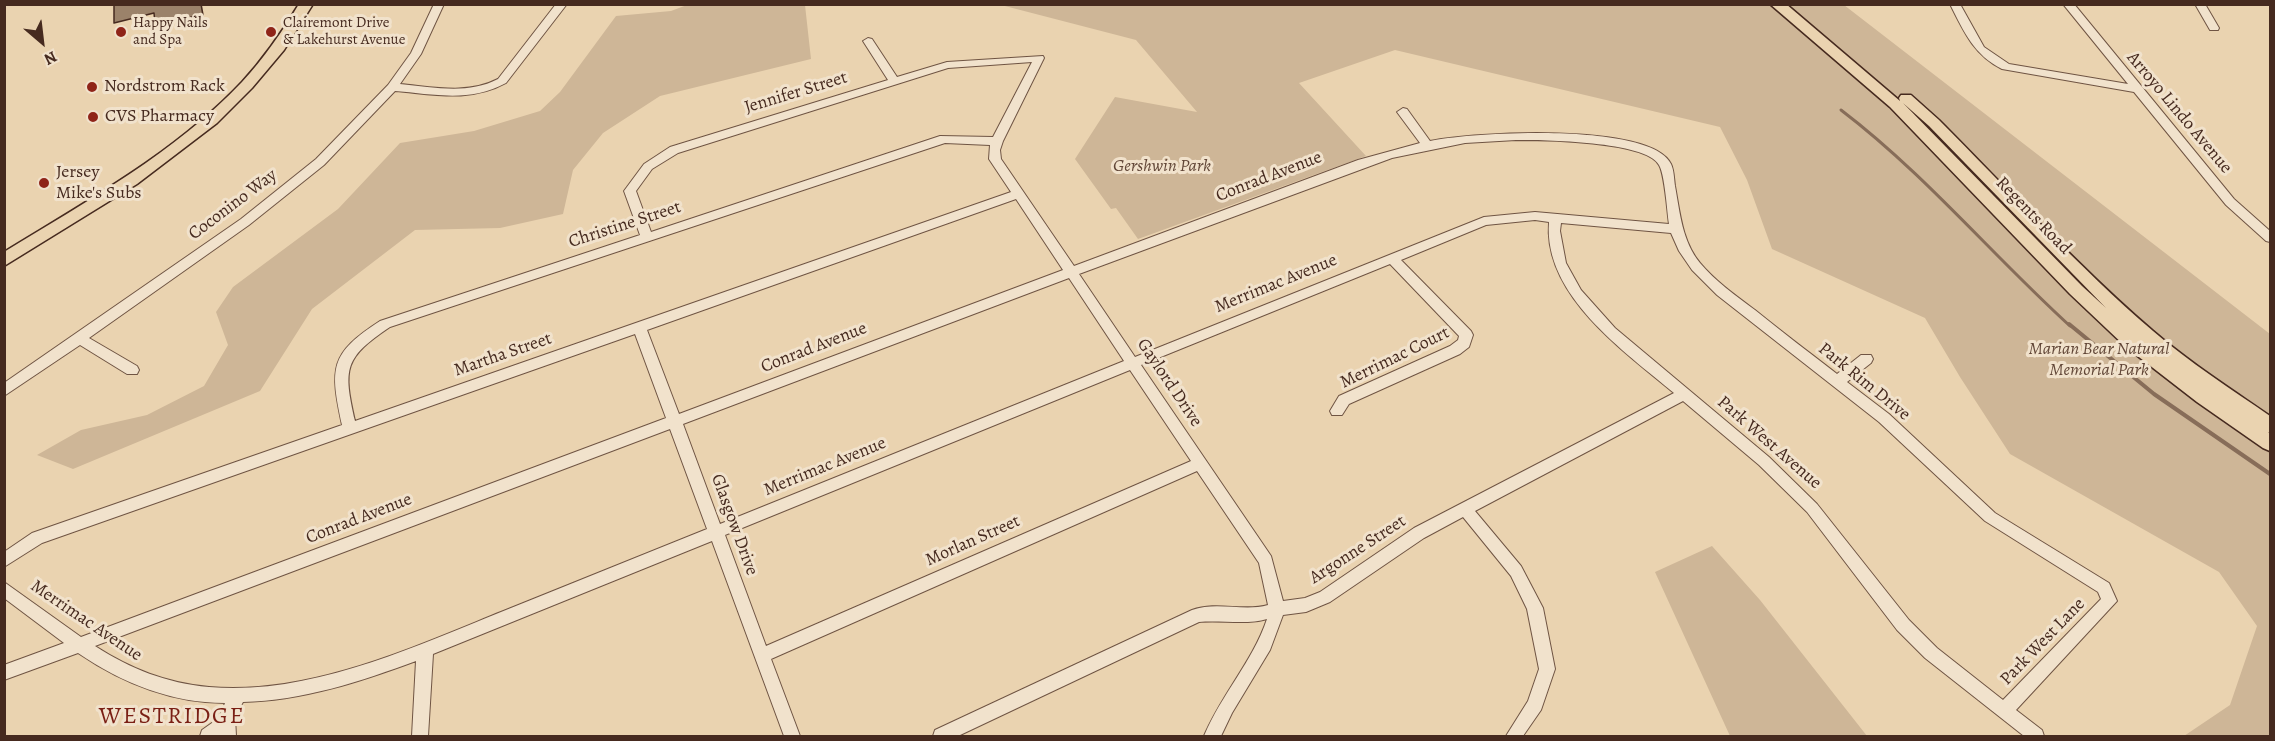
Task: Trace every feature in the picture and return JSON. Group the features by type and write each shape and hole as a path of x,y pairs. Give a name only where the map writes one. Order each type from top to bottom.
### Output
{"main road":[{"path":"4,260 165,156 199,130 241,92 273,56 293,28 306,4"},
{"name":"Regents Road","path":"1778,4 1896,104 2076,290 2132,342 2203,397 2271,443"},
{"name":"Regents Road","path":"1794,4 1934,123 2086,278 2147,336 2214,387 2271,424"}],"street":[{"name":"Coconino Way","path":"4,391 245,222 320,162 392,87 416,54 439,4"},
{"path":"392,87 471,93 491,89 502,81 562,4"},
{"path":"1956,4 1980,51 1991,61 2006,67 2136,89"},
{"name":"Arroyo Lindo Avenue","path":"2068,4 2230,202 2271,238"},
{"path":"2200,4 2214,28"},
{"path":"868,41 894,81"},
{"name":"Jennifer Street","path":"646,236 632,202 630,191 637,175 656,159 674,150 947,65 1039,58 998,141"},
{"path":"1403,112 1426,143"},
{"name":"Conrad Avenue","path":"4,673 1351,166 1426,143 1476,136 1532,135 1586,139 1650,152"},
{"name":"Christine Street","path":"350,428 341,377 342,366 362,339 385,324 944,139 998,141"},
{"name":"Gaylord Drive","path":"998,141 994,150 995,159 1266,561 1276,609 1272,626 1260,652 1225,709 1212,736"},
{"name":"Park Rim Drive","path":"1650,152 1658,154 1666,165 1676,230 1685,251 1696,267 1722,292 1884,418 1990,517 2104,588 2109,601"},
{"name":"Martha Street","path":"4,561 37,538 1019,194"},
{"name":"Merrimac Avenue","path":"4,589 112,665 142,680 175,689 239,694 274,692 315,685 364,673 425,650 1484,221 1536,216 1676,230"},
{"name":"Park West Avenue","path":"1555,217 1554,231 1560,263 1576,293 1610,332 1764,461 1812,508 1910,632 1931,653 2036,736"},
{"name":"Merrimac Court","path":"1337,411 1344,400 1464,344 1466,335 1392,258"},
{"name":"Glasgow Drive","path":"639,326 792,736"},
{"path":"79,338 132,370"},
{"path":"1837,382 1866,359"},
{"name":"Argonne Street","path":"941,736 1198,615 1225,613 1257,615 1276,609 1306,605 1325,597 1419,533 1684,394"},
{"name":"Morlan Street","path":"762,655 1201,463"},
{"path":"1465,509 1516,571 1535,608 1547,669 1535,705 1514,736"},
{"name":"Park West Lane","path":"2004,711 2109,601"},
{"path":"420,736 425,650"},
{"path":"208,736 227,729 227,716 239,694"}],"green space":[{"path":"687,5 805,5 811,59 660,96 603,133 573,170 563,214 500,228 415,230 312,309 260,391 73,469 37,455 81,430 147,415 204,386 228,345 216,312 233,287 338,209 400,143 474,131 540,111 560,92 616,16 671,11"},
{"name":"Marian Bear Natural Memorial Park","path":"1001,5 1844,5 2270,334 2270,736 2184,736 2230,705 2257,626 2219,572 2010,454 1925,318 1772,249 1747,180 1720,127 1395,50 1299,83 1366,156 1138,239 1116,208 1111,209 1075,159 1115,97 1197,112 1136,40"},
{"path":"1712,546 1760,600 1867,736 1730,736 1655,572"}],"building":[{"path":"114,4 201,4 203,15 155,24 154,13 114,23"}],"waterway":[{"path":"1841,110 1930,188 2070,326"},
{"path":"2069,324 2154,394 2270,474"}],"place":[{"name":"Happy Nails and Spa","path":"121,32"},
{"name":"Clairemont Drive & Lakehurst Avenue","path":"271,32"},
{"name":"Nordstrom Rack","path":"92,87"},
{"name":"CVS Pharmacy","path":"93,117"},
{"name":"Jersey Mike's Subs","path":"44,183"}],"district":[{"name":"WESTRIDGE","path":"172,717"}],"park label":[{"name":"Gershwin Park","path":"1162,167"}]}
